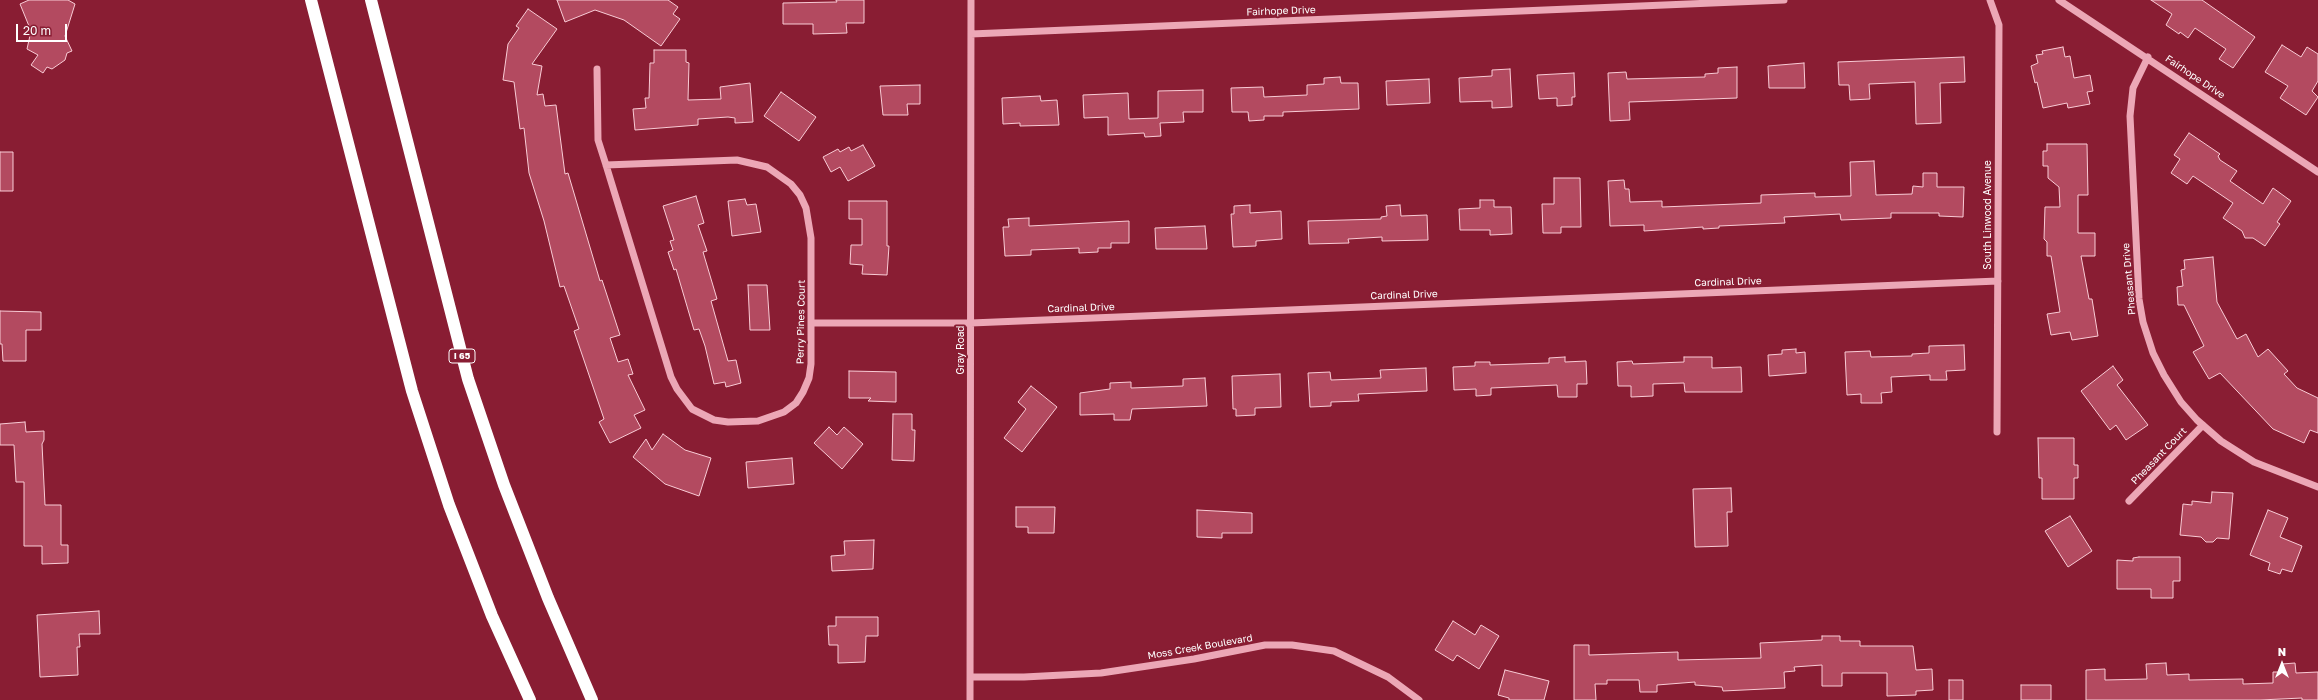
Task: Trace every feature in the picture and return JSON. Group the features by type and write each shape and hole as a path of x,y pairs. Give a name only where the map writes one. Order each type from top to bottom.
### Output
{"highway":[{"path":"311,0 412,391 449,505 492,616 530,700"},
{"name":"I 65","path":"371,0 468,379 504,485 548,598 592,700"}],"street":[{"name":"Gray Road","path":"970,700 971,0"},
{"name":"Fairhope Drive","path":"971,34 1784,0"},
{"name":"South Linwood Avenue","path":"1990,0 1999,25 1997,432"},
{"name":"Fairhope Drive","path":"2059,0 2148,57 2318,172"},
{"name":"Pheasant Drive","path":"2148,57 2135,82 2130,108 2139,299 2148,338 2164,375 2181,402 2203,425 2227,445 2254,462 2318,487"},
{"name":"Perry Pines Court","path":"597,69 597,128 606,165 671,377 683,400 692,409 703,416 728,422 758,421 784,412 796,403 809,378 811,364 810,221 800,195 780,174 767,167 737,160 606,165"},
{"name":"Cardinal Drive","path":"811,323 971,323 1998,281"},
{"name":"Pheasant Court","path":"2130,501 2203,425"},
{"name":"Moss Creek Boulevard","path":"970,677 1024,677 1101,672 1194,659 1265,645 1292,645 1334,651 1388,677 1419,700"}],"building":[{"path":"29,0 68,0 75,4 65,36 72,51 67,53 65,60 52,69 47,67 43,73 31,65 38,55 27,49 31,31 20,4"},
{"path":"557,0 668,0 678,7 673,14 680,19 661,46 624,20 595,10 565,22"},
{"path":"836,0 864,0 864,23 846,23 847,33 813,34 813,24 783,24 783,3 837,2"},
{"path":"2151,0 2202,0 2255,37 2233,68 2219,59 2226,49 2195,28 2188,38 2180,32 2179,34 2166,25 2172,14"},
{"path":"528,9 557,29 532,64 542,66 537,95 543,94 545,106 556,105 565,174 568,173 600,281 602,280 620,335 610,338 618,362 628,359 633,374 628,375 645,410 634,415 641,428 610,443 599,422 604,419 574,331 579,329 564,286 560,287 544,221 529,173 524,128 520,129 514,82 503,80 508,44 519,28 516,26"},
{"path":"2282,45 2301,57 2307,47 2318,54 2318,81 2312,91 2318,97 2306,115 2280,98 2288,86 2265,72"},
{"path":"2063,47 2065,57 2070,56 2074,78 2090,75 2093,91 2087,92 2090,104 2068,108 2067,103 2043,108 2037,82 2035,83 2031,66 2038,63 2036,55 2043,54 2042,51"},
{"path":"654,50 686,50 686,62 689,63 688,100 721,99 720,87 750,83 753,122 735,123 735,118 728,117 698,119 698,125 635,130 633,109 646,108 645,98 649,98 650,63 654,63"},
{"path":"1964,57 1965,82 1940,83 1941,123 1916,124 1915,82 1869,84 1870,99 1850,100 1849,85 1839,85 1838,62"},
{"path":"1804,63 1805,88 1769,88 1768,66"},
{"path":"1737,67 1737,98 1629,102 1630,120 1610,121 1608,73 1626,72 1627,79 1705,77 1705,74 1718,73 1718,68"},
{"path":"1510,69 1512,107 1492,108 1492,101 1460,102 1459,78 1492,76 1492,70"},
{"path":"1574,73 1575,97 1572,97 1572,105 1557,106 1557,98 1539,99 1537,75"},
{"path":"1340,77 1341,83 1358,83 1359,109 1283,112 1283,116 1264,116 1264,120 1249,121 1248,112 1232,112 1231,88 1263,87 1264,97 1307,95 1307,85 1324,84 1324,78"},
{"path":"1429,79 1430,103 1387,105 1386,81"},
{"path":"920,85 920,104 907,104 908,115 883,115 880,86"},
{"path":"1203,90 1203,112 1183,112 1184,122 1160,123 1161,136 1145,137 1144,133 1108,135 1108,117 1084,118 1083,95 1128,93 1129,119 1158,118 1158,91"},
{"path":"781,92 816,117 799,141 764,116"},
{"path":"1040,96 1041,101 1057,100 1059,125 1020,126 1020,123 1003,124 1002,98"},
{"path":"2189,133 2220,154 2218,156 2220,160 2237,171 2230,181 2263,204 2273,188 2291,201 2277,222 2280,224 2265,246 2253,238 2245,238 2242,231 2223,218 2233,203 2193,176 2187,184 2171,173 2180,159 2174,155"},
{"path":"2047,144 2087,144 2088,195 2078,195 2078,233 2095,233 2095,256 2081,256 2089,299 2092,299 2098,336 2072,340 2070,332 2051,335 2047,314 2060,312 2051,256 2047,256 2047,242 2044,239 2045,207 2060,207 2059,187 2048,178 2048,166 2043,166 2043,151 2047,151"},
{"path":"863,145 875,166 848,181 840,167 831,172 823,157 838,149 840,152 849,147 851,151"},
{"path":"0,152 13,152 13,191 0,191"},
{"path":"1874,161 1876,195 1912,194 1913,186 1923,187 1923,173 1937,173 1937,187 1964,187 1963,217 1939,216 1939,213 1891,213 1891,218 1841,220 1840,214 1784,217 1785,223 1719,226 1719,228 1703,229 1703,227 1644,231 1644,225 1610,226 1608,181 1624,180 1625,189 1629,189 1630,202 1662,201 1662,207 1761,203 1761,195 1815,193 1815,197 1851,196 1850,162"},
{"path":"1554,178 1580,178 1581,227 1561,227 1561,233 1543,233 1542,204 1554,204"},
{"path":"696,196 704,223 698,225 707,251 703,252 717,299 711,301 728,361 736,360 741,383 726,387 725,382 714,384 705,346 699,329 694,330 676,269 674,270 668,252 673,250 670,241 674,240 663,206"},
{"path":"745,199 747,205 756,204 761,232 732,236 728,201"},
{"path":"1480,200 1494,200 1494,207 1511,207 1512,234 1490,235 1490,230 1460,230 1459,209 1480,208"},
{"path":"849,201 887,201 887,246 889,246 887,275 862,274 863,265 850,264 851,245 862,245 862,219 849,219"},
{"path":"1250,205 1250,213 1281,211 1282,239 1256,241 1256,246 1233,247 1231,214 1234,214 1234,206"},
{"path":"1400,205 1401,216 1427,215 1428,240 1382,241 1382,237 1348,239 1349,243 1309,244 1308,221 1381,219 1381,217 1387,216 1386,206"},
{"path":"1029,218 1029,226 1129,221 1129,243 1111,243 1111,248 1098,248 1098,252 1079,253 1079,248 1031,250 1031,255 1005,256 1003,227 1009,227 1008,219"},
{"path":"1205,226 1207,249 1156,249 1155,228"},
{"path":"2213,257 2217,302 2237,339 2246,334 2258,357 2268,349 2288,371 2284,374 2297,388 2318,398 2318,433 2310,430 2304,443 2273,429 2220,373 2209,379 2193,352 2204,346 2184,305 2178,305 2177,287 2183,286 2181,270 2185,269 2184,260"},
{"path":"748,285 767,285 770,330 750,330"},
{"path":"0,311 41,312 41,330 26,330 26,361 3,361 2,344 0,344"},
{"path":"1964,345 1965,370 1946,371 1947,380 1930,380 1930,375 1891,377 1892,392 1881,393 1882,403 1861,403 1861,394 1847,395 1845,352 1870,351 1871,357 1912,356 1912,354 1929,353 1929,346"},
{"path":"1796,349 1796,353 1805,352 1806,373 1769,376 1768,355 1782,354 1782,350"},
{"path":"1565,357 1565,362 1586,361 1587,384 1577,384 1577,397 1558,397 1557,385 1491,388 1491,395 1476,396 1476,389 1454,390 1453,367 1475,366 1475,362 1490,362 1490,365 1549,363 1549,358"},
{"path":"1684,357 1712,357 1712,368 1741,367 1742,392 1685,392 1684,383 1653,384 1653,396 1631,397 1631,386 1618,386 1617,362 1632,361 1633,364 1684,362"},
{"path":"2113,366 2123,380 2117,385 2148,425 2126,440 2116,425 2110,430 2081,391"},
{"path":"1426,368 1427,391 1358,394 1359,401 1331,402 1331,406 1310,407 1308,373 1330,372 1331,380 1381,378 1380,370"},
{"path":"849,371 896,372 896,402 868,401 871,398 849,398"},
{"path":"1280,374 1281,407 1255,408 1255,415 1236,416 1236,409 1233,409 1232,376"},
{"path":"1205,378 1207,406 1132,409 1130,420 1114,420 1114,414 1080,415 1080,393 1110,389 1110,383 1131,382 1131,388 1183,386 1183,379"},
{"path":"1031,386 1057,407 1022,452 1004,438 1026,409 1018,402"},
{"path":"893,414 912,414 912,430 915,430 914,461 892,460"},
{"path":"25,422 26,432 44,431 44,440 42,444 45,505 61,505 61,545 68,545 68,563 42,564 42,546 24,546 24,482 16,482 14,445 0,445 0,424"},
{"path":"829,427 837,435 844,427 863,444 842,469 814,443"},
{"path":"663,434 685,450 711,458 699,496 665,484 633,457 646,439 652,450"},
{"path":"2038,438 2074,438 2074,465 2078,465 2078,478 2074,478 2074,499 2042,499 2042,478 2039,478"},
{"path":"792,458 794,484 748,488 746,462"},
{"path":"1731,488 1732,512 1727,512 1728,546 1695,547 1693,489"},
{"path":"2212,492 2233,493 2229,539 2217,538 2213,542 2206,542 2201,537 2180,535 2183,504 2192,505 2192,501 2211,503"},
{"path":"1016,507 1055,507 1054,533 1028,533 1028,527 1016,527"},
{"path":"1197,510 1252,513 1252,533 1222,533 1222,538 1197,537"},
{"path":"2268,510 2288,518 2280,537 2302,546 2292,572 2282,569 2280,574 2268,570 2270,563 2250,555"},
{"path":"2070,516 2092,551 2068,567 2045,531"},
{"path":"874,540 873,569 832,571 831,556 845,555 844,541"},
{"path":"2180,557 2180,581 2173,581 2173,598 2151,598 2151,589 2117,589 2117,560 2133,561 2133,558"},
{"path":"99,611 100,634 79,634 80,647 77,647 78,675 40,677 37,615"},
{"path":"836,617 878,617 878,636 866,636 865,662 838,663 838,645 829,645 828,626 836,626"},
{"path":"1453,621 1475,635 1481,625 1499,636 1479,669 1457,655 1453,661 1435,650"},
{"path":"1822,636 1840,636 1840,641 1860,641 1860,646 1913,646 1916,670 1932,669 1933,690 1916,691 1916,695 1887,696 1887,673 1842,673 1842,686 1822,686 1822,665 1794,667 1795,671 1784,672 1785,688 1723,691 1722,687 1695,685 1695,682 1657,685 1657,692 1640,692 1639,680 1607,680 1607,684 1595,684 1596,700 1574,700 1574,645 1589,645 1589,655 1678,652 1678,660 1761,658 1760,643 1822,640"},
{"path":"2166,663 2167,675 2189,674 2189,680 2243,679 2243,684 2273,683 2273,672 2282,672 2282,664 2295,663 2296,673 2318,672 2318,700 2302,700 2302,698 2260,700 2086,700 2086,670 2105,669 2105,680 2147,679 2146,664"},
{"path":"1505,670 1549,681 1544,700 1509,700 1509,698 1498,695"},
{"path":"1949,680 1963,680 1963,700 1949,700"},
{"path":"2021,685 2051,685 2051,700 2021,700"}]}
